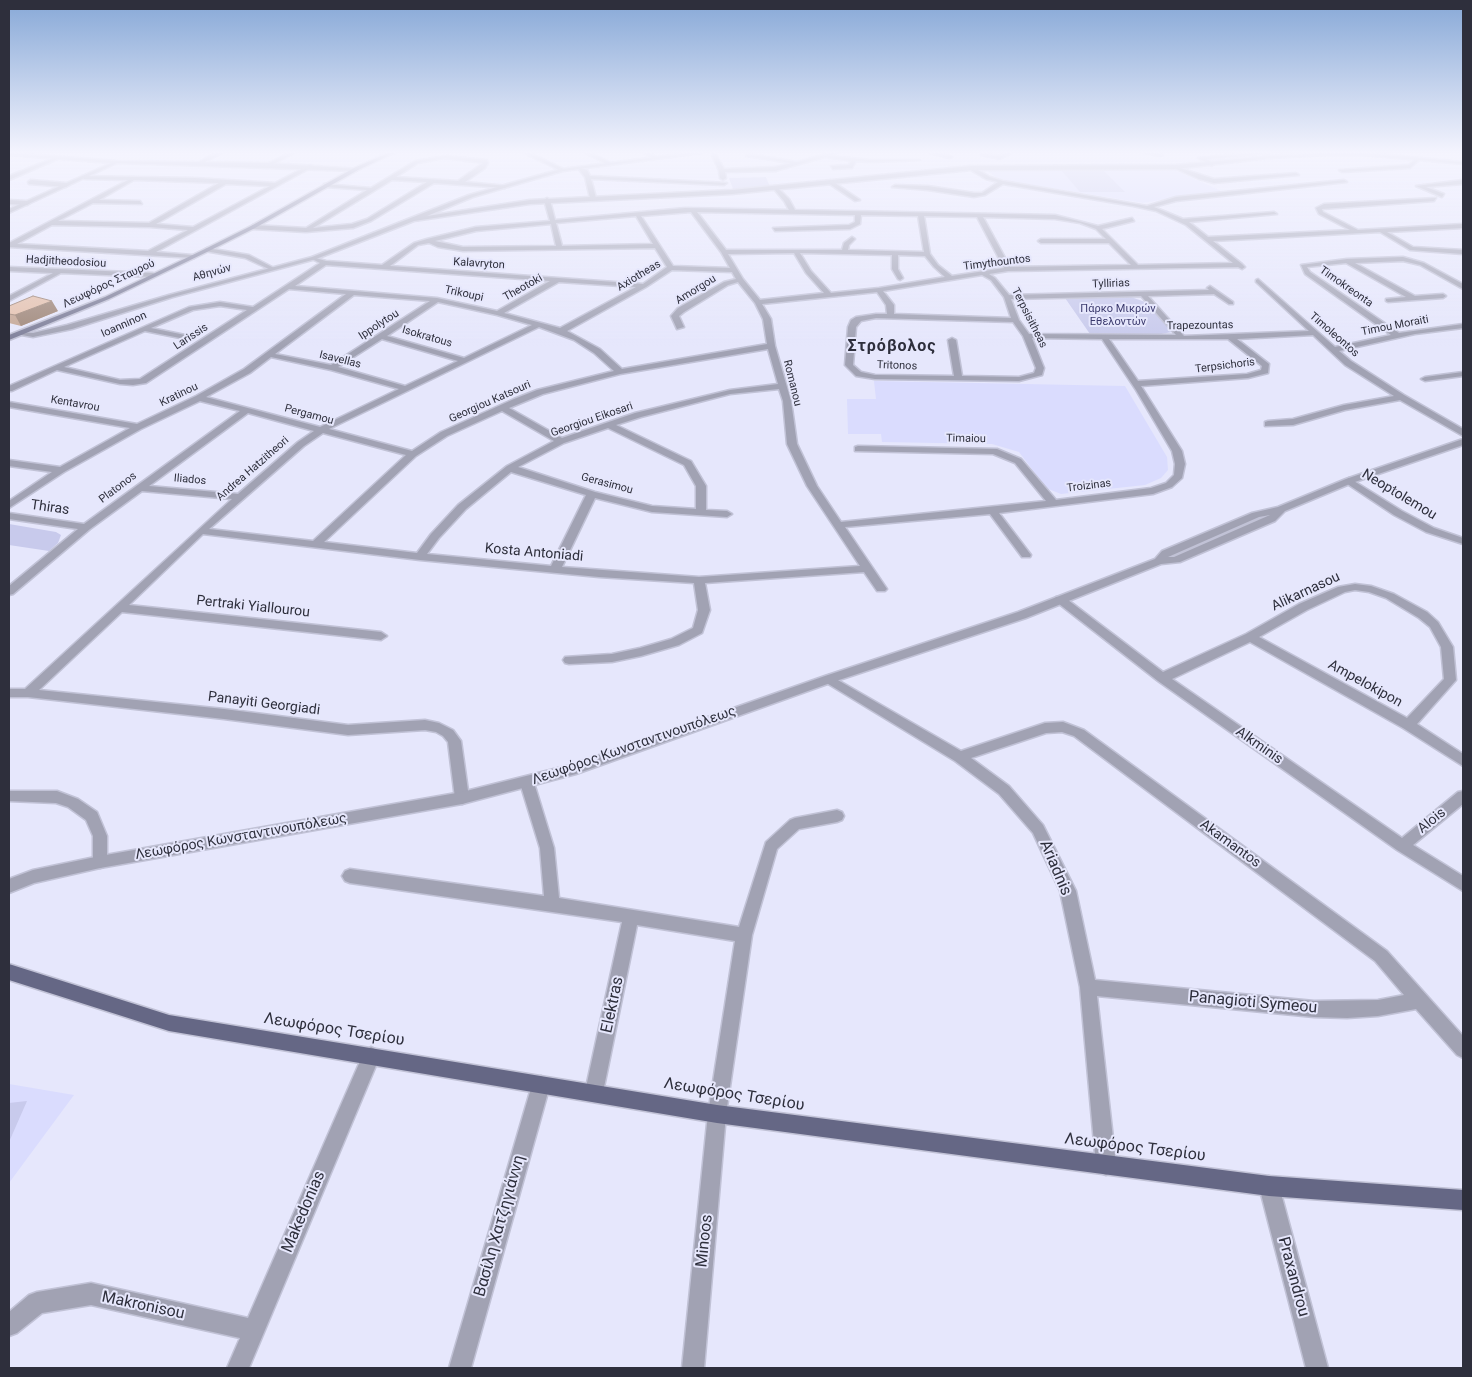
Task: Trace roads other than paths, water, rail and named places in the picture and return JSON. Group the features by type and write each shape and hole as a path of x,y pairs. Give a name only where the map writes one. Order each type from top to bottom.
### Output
{"main road":[{"name":"Λεωφόρος Σταυρού","path":"20,334 107,298 270,217"},
{"name":"Αθηνών","path":"9,338 20,334"},
{"name":"Λεωφόρος Τσερίου","path":"9,972 169,1023 541,1085 594,1092 717,1114 1269,1186 1463,1200"}],"street":[{"path":"9,245 61,217"},
{"path":"150,225 164,217"},
{"path":"150,253 216,217"},
{"path":"306,230 326,217"},
{"path":"253,227 306,230 342,228 360,224 371,217"},
{"path":"415,219 419,217"},
{"path":"415,219 427,217"},
{"path":"384,267 416,244 428,240 476,229 592,217"},
{"name":"Axiotheas","path":"561,331 644,286 671,268 639,217"},
{"name":"Romanou","path":"698,217 724,252 740,280 758,302 767,319 771,346 781,386 787,401 792,444 812,486 881,589"},
{"path":"775,229 850,227 858,223 858,217"},
{"path":"922,217 927,254 936,266 951,279"},
{"path":"980,217 1008,269"},
{"path":"1056,217 1082,222 1098,228 1135,265"},
{"path":"1098,228 1134,221 1123,217"},
{"path":"1175,217 1184,221 1208,239 1463,226"},
{"path":"1184,221 1232,217"},
{"path":"1330,217 1358,231"},
{"name":"Αθηνών","path":"20,334 33,335 69,327 171,296 314,258 415,219"},
{"path":"554,220 560,248"},
{"path":"51,223 150,225 194,229"},
{"path":"1381,230 1398,242 1412,248 1463,252"},
{"path":"845,253 847,242 852,239"},
{"name":"Timythountos","path":"758,302 879,290 1008,269 1135,265 1242,266 1208,239"},
{"path":"428,240 438,245 463,249 658,246"},
{"path":"1041,241 1112,241"},
{"path":"9,245 192,257"},
{"path":"207,250 247,256 273,269"},
{"path":"796,251 808,272 829,295"},
{"path":"724,252 796,251 927,254"},
{"path":"894,254 895,269 900,278"},
{"name":"Kalavryton","path":"314,258 325,263 644,286"},
{"path":"1347,261 1411,260 1463,286"},
{"path":"1347,261 1414,298"},
{"name":"Timokreonta","path":"1347,261 1303,266 1307,273 1396,336"},
{"name":"Larissis","path":"57,368 120,382 143,381 325,263"},
{"name":"Amorgou","path":"671,268 734,270"},
{"name":"Hadjitheodosiou","path":"9,269 152,276"},
{"path":"9,299 58,272"},
{"name":"Terpsisitheas","path":"984,274 993,279 1007,297 1015,320 1027,336 1040,368 1038,374 1034,377"},
{"name":"Theotoki","path":"498,313 557,280"},
{"name":"Amorgou","path":"680,327 675,316 681,310 721,286 740,280"},
{"name":"Timoleontos","path":"1258,282 1348,363 1400,397 1463,433"},
{"path":"1206,284 1231,303"},
{"name":"Trikoupi","path":"288,287 437,300 498,313 561,331 597,351 620,372"},
{"path":"879,290 890,305 891,317"},
{"name":"Tyllirias","path":"1007,297 1216,292"},
{"name":"Kratinou","path":"9,505 61,470 138,426 199,398 247,371 352,293"},
{"path":"1143,294 1182,338"},
{"path":"1388,300 1443,296"},
{"name":"Ippolytou","path":"332,368 383,337 437,300"},
{"name":"Ioanninon","path":"9,389 187,310 205,305 220,304 254,309"},
{"name":"Tritonos","path":"1015,320 866,317 852,324 849,365 855,372 875,377 959,379 1019,379 1034,377"},
{"name":"Andrea Hatzitheori","path":"28,693 121,608 201,531 301,444 321,430 404,388 537,325"},
{"name":"Timou Moraiti","path":"1332,350 1396,336 1463,326"},
{"path":"144,329 187,338"},
{"name":"Trapezountas","path":"1027,336 1182,338 1314,333"},
{"name":"Isokratous","path":"383,337 464,360"},
{"name":"Terpsichoris","path":"1136,384 1248,376 1265,371 1266,366 1261,361 1230,337"},
{"name":"Troizinas","path":"838,525 992,510 1153,491 1169,485 1179,476 1180,464 1177,451 1136,384 1104,338"},
{"path":"952,340 959,379"},
{"name":"Georgiou Katsouri","path":"315,545 413,454 444,434 503,408 540,392 620,372 771,346"},
{"name":"Isavellas","path":"271,355 332,368 404,388"},
{"path":"1425,379 1463,374"},
{"name":"Georgiou Eikosari","path":"420,557 435,536 462,507 510,468 561,441 638,415 730,392 781,386"},
{"path":"1268,424 1293,422 1344,408 1400,397"},
{"name":"Pergamou","path":"199,398 413,454"},
{"name":"Kentavrou","path":"9,404 138,426"},
{"path":"503,408 561,441"},
{"name":"Platonos","path":"9,592 86,527 246,410"},
{"path":"609,425 688,463 701,486 701,513"},
{"name":"Λεωφόρος Κωνσταντινουπόλεως","path":"9,886 33,877 100,862 462,798 576,769 829,679 1022,615 1159,561 1176,560 1271,519 1281,509 1349,481 1463,442"},
{"name":"Timaiou","path":"858,450 994,451 1018,461 1053,503"},
{"path":"9,463 61,470"},
{"name":"Gerasimou","path":"510,468 592,494 652,508 728,514"},
{"name":"Neoptolemou","path":"1349,481 1398,513 1430,530 1463,541"},
{"name":"Iliados","path":"139,488 239,497"},
{"path":"555,570 592,494"},
{"path":"992,510 1026,556"},
{"name":"Thiras","path":"9,516 86,527"},
{"name":"Kosta Antoniadi","path":"201,531 420,557 555,570 699,580 866,569"},
{"path":"569,660 612,658 641,652 675,642 698,630 704,610 699,580"},
{"name":"Alikarnasou","path":"1162,678 1342,589 1355,587 1371,589 1409,606 1434,625 1447,647 1450,680 1408,725"},
{"name":"Alkminis","path":"1060,600 1162,678 1402,846 1463,884"},
{"name":"Pertraki Yiallourou","path":"121,608 381,636"},
{"name":"Ampelokipon","path":"1250,636 1408,725 1463,760"},
{"name":"Ariadnis","path":"829,679 960,758 1004,790 1038,828 1068,891 1088,987 1106,1165"},
{"name":"Panayiti Georgiadi","path":"9,693 28,693 224,714 348,730 425,725 439,728 448,733 454,741 462,798"},
{"name":"Akamantos","path":"960,758 1046,728 1063,727 1079,733 1381,956 1463,1049"},
{"path":"527,783 547,848 552,904"},
{"path":"9,796 57,797 73,803 92,816 100,836 100,862"},
{"name":"Alois","path":"1402,846 1463,796"},
{"name":"Minoos","path":"692,1368 717,1114 744,935 770,846 795,824 837,816"},
{"path":"350,876 552,904 744,935"},
{"name":"Λεωφόρος Κωνσταντινουπόλεως","path":"9,892 33,877"},
{"name":"Elektras","path":"594,1092 631,918"},
{"name":"Panagioti Symeou","path":"1088,987 1314,1009 1347,1010 1378,1008 1419,1000"},
{"name":"Makedonias","path":"238,1368 371,1056"},
{"name":"Βασίλη Χατζηγιάννη","path":"460,1368 541,1085"},
{"name":"Praxandrou","path":"1269,1186 1318,1368"},
{"name":"Makronisou","path":"9,1325 37,1303 91,1294 254,1330"}],"district":[{"name":"Στρόβολος","path":"892,347"}],"park label":[{"name":"Πάρκο Μικρών Εθελοντών","path":"1118,315"}]}
